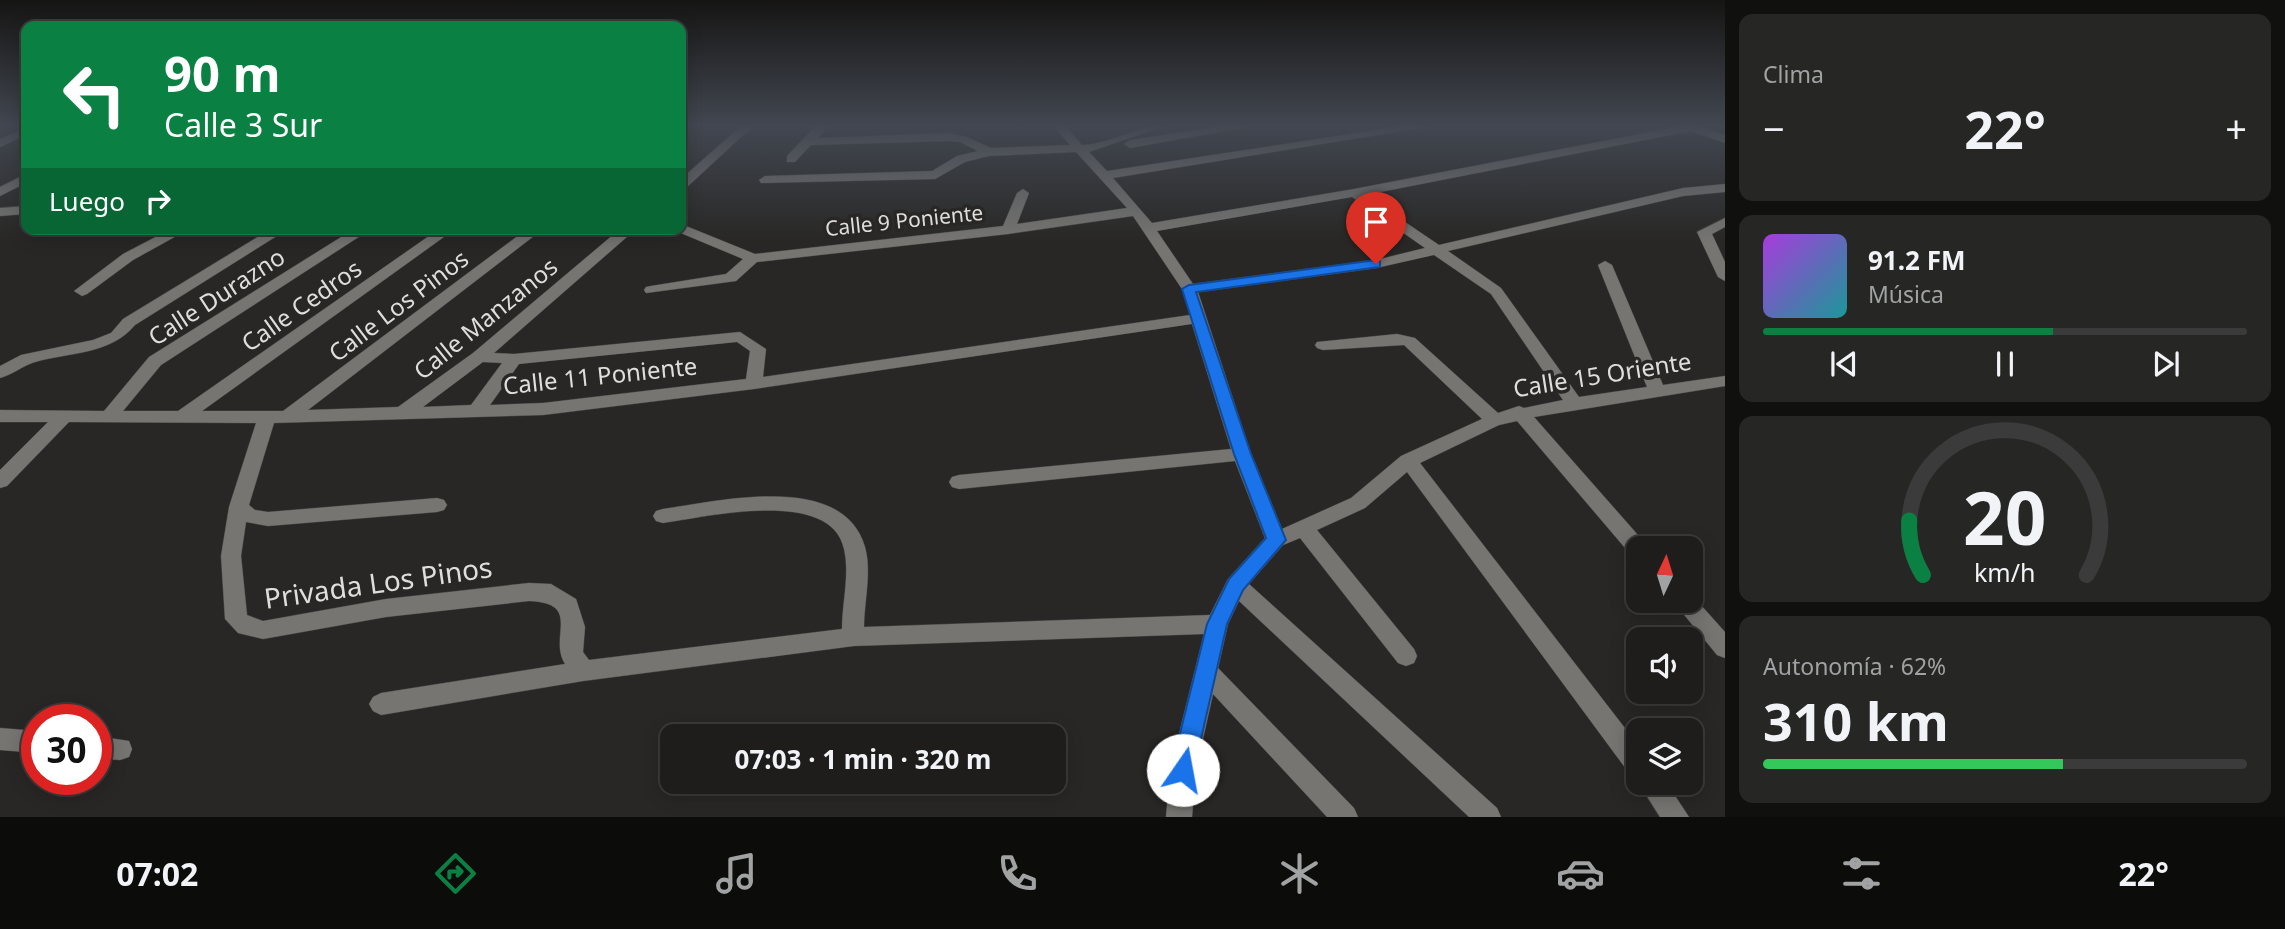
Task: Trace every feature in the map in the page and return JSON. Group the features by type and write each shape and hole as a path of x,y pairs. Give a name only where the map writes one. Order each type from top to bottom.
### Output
{"street":[{"path":"686,181 704,165"},
{"path":"765,180 935,175 951,165"},
{"path":"1099,165 1137,211 1189,289 1242,454 1276,540"},
{"path":"1106,175 1171,165"},
{"path":"1149,228 1499,165"},
{"path":"0,192 21,181"},
{"path":"1189,289 1376,264 1683,192 1725,188"},
{"path":"1008,230 1023,193"},
{"path":"1354,193 1496,291 1574,403"},
{"path":"0,200 21,202"},
{"path":"0,212 21,210"},
{"name":"Calle 9 Poniente","path":"686,230 753,258 1008,230 1137,211"},
{"path":"1725,222 1704,232 1725,277"},
{"path":"82,291 128,257 170,235"},
{"path":"0,373 27,359 98,344 117,336 129,322 271,235"},
{"name":"Calle Durazno","path":"107,418 155,361 354,235"},
{"name":"Calle Cedros","path":"180,418 439,235"},
{"name":"Calle Los Pinos","path":"288,416 528,235"},
{"name":"Calle Manzanos","path":"401,414 479,357 622,235"},
{"path":"650,290 731,278 753,258"},
{"path":"1605,265 1658,393"},
{"name":"Calle 11 Poniente","path":"0,416 267,417 543,408 754,384 1199,318"},
{"path":"479,357 514,359 740,337 758,349 754,384"},
{"path":"1323,345 1397,339 1409,341 1494,420"},
{"path":"476,411 514,359"},
{"name":"Calle 15 Oriente","path":"1179,817 1183,770 1217,624 1236,585 1276,540 1358,503 1408,461 1494,420 1519,412 1725,381"},
{"path":"1519,412 1627,536"},
{"path":"0,481 65,416"},
{"name":"Privada Los Pinos","path":"267,417 239,507 231,555 236,619 246,627 263,630 386,608 529,592 551,593 568,605 573,627 571,653 583,671"},
{"path":"959,482 1242,454"},
{"path":"1408,461 1626,749"},
{"path":"663,516 783,503 816,506 844,523 855,547 854,637"},
{"path":"239,507 250,516 268,519 437,505"},
{"path":"1304,529 1406,656"},
{"path":"1236,585 1488,817"},
{"path":"1694,613 1725,648"},
{"path":"381,704 583,671 854,637 1217,624"},
{"path":"1205,670 1345,817"},
{"path":"0,740 21,741"},
{"path":"1660,795 1676,817"}],"route":[{"path":"1183,770 1217,624 1236,585 1276,540 1242,454 1189,289 1376,264"}]}
